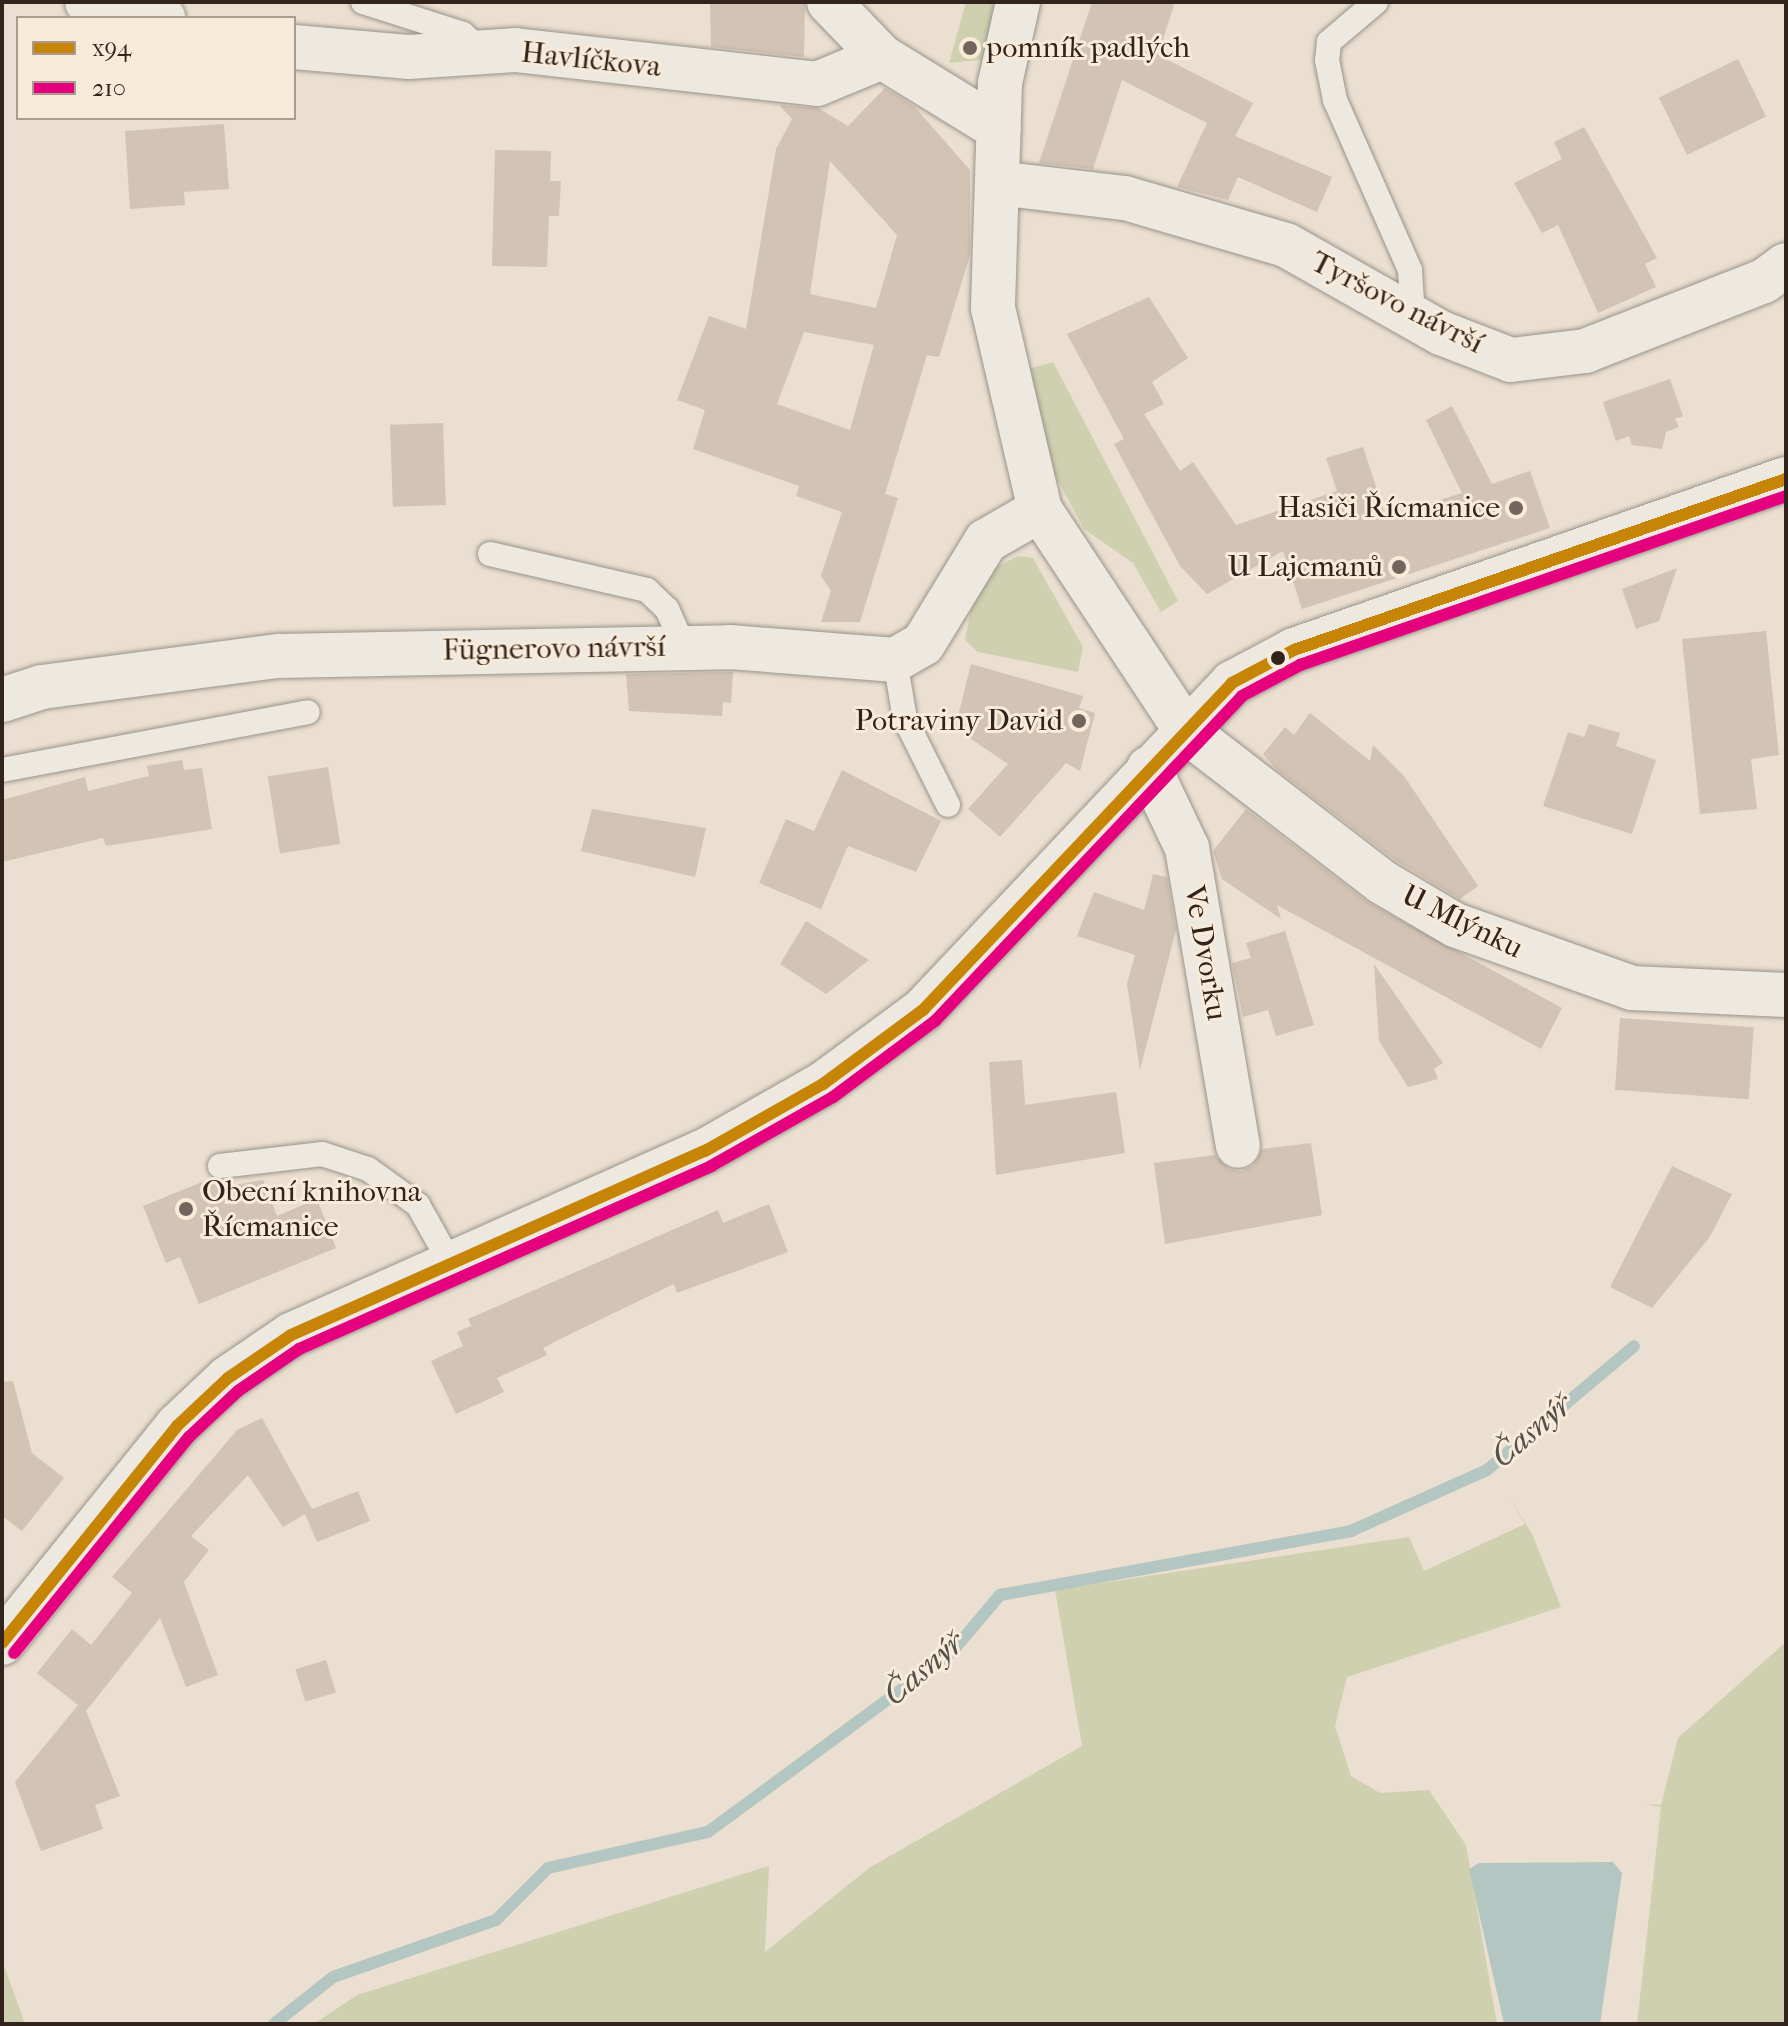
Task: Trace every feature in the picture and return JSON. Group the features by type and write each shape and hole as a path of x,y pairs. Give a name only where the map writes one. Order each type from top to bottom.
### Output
{"street":[{"path":"87,2 154,16"},
{"path":"829,2 882,57 999,129"},
{"path":"895,660 923,644 986,541 1040,510 993,308 1000,83 1018,2"},
{"name":"Havlíčkova","path":"296,47 408,57 515,50 817,84 882,57"},
{"name":"Tyršovo návrší","path":"997,183 1125,198 1286,245 1413,316 1511,360 1585,351 1764,281 1786,265"},
{"path":"2,1643 177,1426 222,1383 287,1337 705,1151 823,1084 923,1010 1039,881 1232,683 1294,650 1571,558 1786,479"},
{"name":"U Mlýnku","path":"1040,510 1186,731 1382,882 1455,925 1632,988 1786,995"},
{"name":"Fügnerovo návrší","path":"2,700 42,687 279,656 684,647 895,660"},
{"name":"Ve Dvorku","path":"1149,768 1187,848 1238,1146"}],"lane":[{"path":"363,2 463,34 482,52"},
{"path":"1376,2 1329,42 1327,60 1335,100 1410,270 1413,316"},
{"path":"490,554 647,590 672,616 684,647"},
{"path":"895,660 905,719 948,805"},
{"path":"2,770 308,712"},
{"path":"220,1166 322,1154 368,1169 418,1205 451,1264"}],"green space":[{"path":"966,2 1001,2 991,59 949,63"},
{"path":"1053,362 1178,601 1161,612 1133,563 1084,529 1039,445 1022,371"},
{"path":"1018,556 1033,558 1083,647 1078,672 978,652 965,640 974,592 994,568"},
{"path":"1507,1494 1533,1536 1561,1607 1347,1677 1335,1726 1351,1776 1380,1793 1429,1790 1466,1845 1497,2024 314,2024 357,1995 769,1866 765,1952 869,1868 1082,1746 1055,1590 1409,1537 1424,1571 1525,1524"},
{"path":"1786,1642 1786,2024 1637,2024 1661,1807 1644,1804 1661,1805 1678,1738"},
{"path":"2,1960 25,2024 2,2024"}],"shaded area":[{"path":"1613,1862 1622,1873 1600,2024 1504,2024 1469,1869 1479,1863"}],"building":[{"path":"710,2 805,2 804,57 711,47"},
{"path":"1092,2 1175,2 1158,55 1253,103 1235,136 1332,177 1317,212 1238,177 1228,200 1177,187 1207,123 1122,80 1093,169 1039,163"},
{"path":"1738,59 1766,117 1687,155 1659,98"},
{"path":"885,88 914,106 970,170 970,255 939,357 927,355 885,494 898,498 860,622 821,622 831,591 821,576 842,512 796,496 799,486 693,449 705,410 677,400 709,316 746,329 776,149 792,119 779,105 818,108 848,126","holes":["830,161 897,235 876,308 810,294","804,332 874,345 850,430 777,404"]},
{"path":"224,124 229,189 184,192 185,205 130,209 125,131"},
{"path":"1584,127 1657,258 1645,264 1656,287 1598,313 1558,225 1542,233 1514,183 1562,159 1554,142"},
{"path":"495,150 551,151 550,181 561,181 559,216 549,216 547,267 492,266"},
{"path":"1149,297 1188,358 1152,382 1164,404 1144,414 1180,471 1193,462 1236,525 1337,491 1326,458 1363,447 1386,517 1462,493 1426,420 1452,406 1492,484 1530,471 1550,528 1302,609 1283,551 1207,594 1180,566 1114,444 1124,439 1067,334"},
{"path":"1670,379 1683,416 1675,419 1679,427 1666,432 1662,449 1632,445 1629,436 1616,441 1603,402"},
{"path":"443,423 446,505 393,507 390,425"},
{"path":"1677,568 1659,621 1636,629 1622,589"},
{"path":"1766,631 1779,755 1751,759 1757,809 1700,814 1682,639"},
{"path":"971,664 1083,696 1079,708 1095,713 1080,771 1066,763 1000,837 968,809 1008,764 955,728"},
{"path":"733,672 731,703 723,702 722,716 629,711 626,674"},
{"path":"1310,713 1370,761 1373,745 1404,776 1478,886 1460,899 1396,861 1276,769 1263,754 1285,727 1294,735"},
{"path":"1589,724 1620,733 1616,746 1656,760 1632,834 1543,806 1568,732 1584,737"},
{"path":"182,760 184,770 202,768 212,829 106,846 103,838 2,862 2,800 85,777 88,791 149,776 147,766"},
{"path":"328,767 340,844 280,854 268,777"},
{"path":"842,770 941,821 916,872 848,846 821,909 759,883 786,819 814,831"},
{"path":"592,809 706,828 695,877 581,851"},
{"path":"1246,809 1369,903 1562,1008 1541,1049 1277,905 1281,919 1222,879 1213,851"},
{"path":"1153,874 1167,877 1176,930 1140,1070 1127,984 1135,955 1077,936 1094,892 1144,910"},
{"path":"806,921 869,960 826,994 780,964"},
{"path":"1285,931 1314,1025 1276,1036 1268,1010 1243,1017 1232,963 1251,958 1246,943"},
{"path":"1374,964 1443,1063 1434,1069 1438,1079 1408,1087 1379,1041"},
{"path":"1620,1018 1754,1027 1749,1099 1615,1090"},
{"path":"1022,1060 1025,1105 1116,1092 1125,1153 996,1175 989,1062"},
{"path":"1311,1143 1322,1215 1165,1244 1154,1163 1215,1155 1229,1169 1241,1171 1254,1165 1262,1149"},
{"path":"1672,1166 1732,1194 1709,1238 1652,1308 1610,1287"},
{"path":"212,1178 217,1188 263,1180 277,1216 317,1199 336,1248 199,1304 180,1257 166,1263 143,1206"},
{"path":"769,1204 788,1252 677,1293 674,1284 560,1339 543,1348 547,1355 497,1378 504,1392 456,1414 431,1361 463,1346 457,1332 471,1326 468,1319 718,1210 723,1223"},
{"path":"13,1381 32,1453 64,1478 22,1531 2,1516 2,1382"},
{"path":"262,1418 312,1509 358,1491 370,1521 317,1542 305,1514 283,1527 248,1475 191,1536 209,1550 184,1582 218,1675 186,1687 160,1618 86,1711 120,1796 95,1805 103,1829 41,1851 15,1782 78,1705 37,1673 72,1629 91,1645 132,1593 112,1577 237,1430"},
{"path":"326,1660 336,1693 305,1702 295,1669"}],"waterway":[{"name":"Časnýř","path":"274,2024 333,1977 496,1920 548,1868 708,1832 951,1653 1000,1595 1351,1531 1487,1470 1634,1346"}],"transit line":[{"name":"x94","path":"2,1643 177,1426 228,1378 291,1335 705,1151 823,1084 923,1010 1232,683 1294,650 1786,479"},
{"name":"210","path":"14,1653 189,1437 238,1391 299,1349 711,1166 833,1097 935,1021 1242,696 1300,665 1786,496"}],"place":[{"name":"pomník padlých","path":"970,48"},
{"name":"Hasiči Řícmanice","path":"1516,508"},
{"name":"U Lajcmanů","path":"1399,567"},
{"name":"Potraviny David","path":"1079,721"},
{"name":"Obecní knihovna Řícmanice","path":"186,1209"}]}
